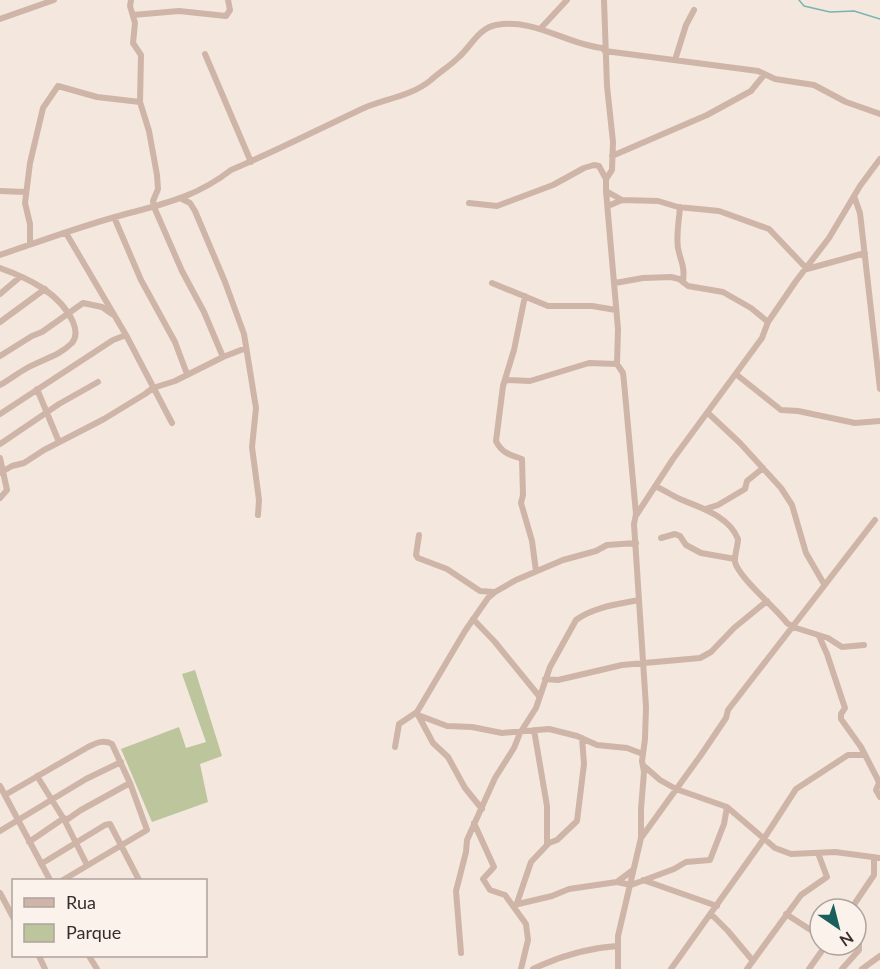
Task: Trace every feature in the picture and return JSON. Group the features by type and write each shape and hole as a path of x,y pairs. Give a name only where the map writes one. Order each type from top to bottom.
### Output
{"street":[{"path":"2,17 54,0"},
{"path":"124,0 130,3 135,23 133,43 141,55 140,102 149,131 158,183 154,207 223,357"},
{"path":"133,15 179,11 226,16 230,10 228,0"},
{"path":"542,28 567,0"},
{"path":"604,0 613,142 612,170 606,179"},
{"path":"675,60 694,10"},
{"path":"0,255 114,217 182,199 215,183 231,170 366,107 406,95 422,87 458,59 476,37 492,25 542,28 571,42 602,48 606,51 758,71 775,79 814,85 846,102 880,114"},
{"path":"205,54 251,162"},
{"path":"612,156 707,115 752,91 764,75"},
{"path":"30,244 30,224 25,203 30,163 43,108 58,86 97,97 140,102"},
{"path":"636,514 737,375 762,338 768,322 796,280 830,238 854,196 880,159"},
{"path":"469,203 497,206 553,185 589,166 599,166 606,179 618,329 616,364 623,373 636,514 634,524 646,706 641,838 617,946 618,969"},
{"path":"0,191 26,192"},
{"path":"606,191 622,200"},
{"path":"854,196 860,213 880,389"},
{"path":"182,199 190,203 198,217 242,324 256,408 252,447 254,479 259,500 258,515"},
{"path":"608,206 622,200 658,201 680,207 718,211 769,229 807,269"},
{"path":"680,207 678,249 685,269 683,282"},
{"path":"114,217 141,280 175,342 187,374"},
{"path":"66,233 126,335 172,423"},
{"path":"807,269 865,253"},
{"path":"0,268 45,289 68,313 76,331 74,341 52,357 27,368 0,386"},
{"path":"0,294 20,276"},
{"path":"615,283 671,276 688,286 723,292 752,308 768,322"},
{"path":"492,283 548,306 585,306 616,310"},
{"path":"0,322 45,289"},
{"path":"525,296 497,423 496,441 512,456 522,459 523,495 521,503 532,542 536,571"},
{"path":"0,356 73,308 87,303 102,307 114,316"},
{"path":"0,414 113,340 126,335"},
{"path":"2,471 24,463 104,419 153,387 175,381 246,348"},
{"path":"506,380 530,381 589,363 616,364"},
{"path":"737,375 782,410 798,411 855,423 880,421"},
{"path":"0,444 47,412 98,382"},
{"path":"37,389 59,442"},
{"path":"708,413 740,443 781,488 792,505 806,553 824,584"},
{"path":"0,458 7,490 0,498"},
{"path":"705,509 718,505 745,489 747,481 763,468"},
{"path":"655,486 681,500 705,509 728,525 737,536 735,559 737,566 793,627 830,639 842,647 864,645"},
{"path":"641,838 726,718 728,710 875,520"},
{"path":"660,538 675,534 680,536 686,545 701,553 735,559"},
{"path":"419,536 416,555 418,558 447,568 480,591 495,592"},
{"path":"395,747 399,724 417,714 473,619 495,592 536,571 607,545 636,543"},
{"path":"461,953 457,883 465,860 467,840 495,778 536,708 545,679 576,620 591,611 639,600"},
{"path":"545,679 558,680 622,665 704,657 767,601"},
{"path":"473,619 539,696"},
{"path":"819,636 845,708 841,719 879,781 876,790 880,797"},
{"path":"417,714 450,726 471,726 502,733 549,729 582,738 597,745 627,748 644,754"},
{"path":"417,714 433,743 448,757 465,788 482,809"},
{"path":"534,730 547,806 547,845"},
{"path":"515,904 530,864 547,845 557,840 577,821 584,764 582,738"},
{"path":"5,795 99,742 112,744 130,783 147,830 65,879"},
{"path":"671,969 801,785 848,755 865,755"},
{"path":"0,831 86,779 121,762"},
{"path":"643,765 660,780 676,789 727,807 775,848 791,854 848,853 877,858 874,875 859,897"},
{"path":"37,776 77,842 87,865"},
{"path":"29,842 130,783"},
{"path":"0,786 49,879"},
{"path":"515,904 552,896 569,889 617,882 631,885 674,869 686,862 710,860 724,824 727,807"},
{"path":"474,823 493,866 483,879 490,890 505,895 515,904 526,924 528,932 521,969"},
{"path":"41,864 110,824 138,879"},
{"path":"747,969 801,895 827,877 818,853"},
{"path":"617,882 633,870"},
{"path":"643,880 717,906"},
{"path":"0,893 12,915"},
{"path":"711,914 753,961"},
{"path":"786,914 808,928"},
{"path":"533,969 595,949 617,946"},
{"path":"862,969 880,956"},
{"path":"842,969 853,957"}],"green space":[{"path":"195,670 222,756 200,764 208,802 152,822 121,749 179,727 186,748 206,742 182,674"}],"waterway":[{"path":"799,0 804,6 830,12 854,11 880,19"}]}
